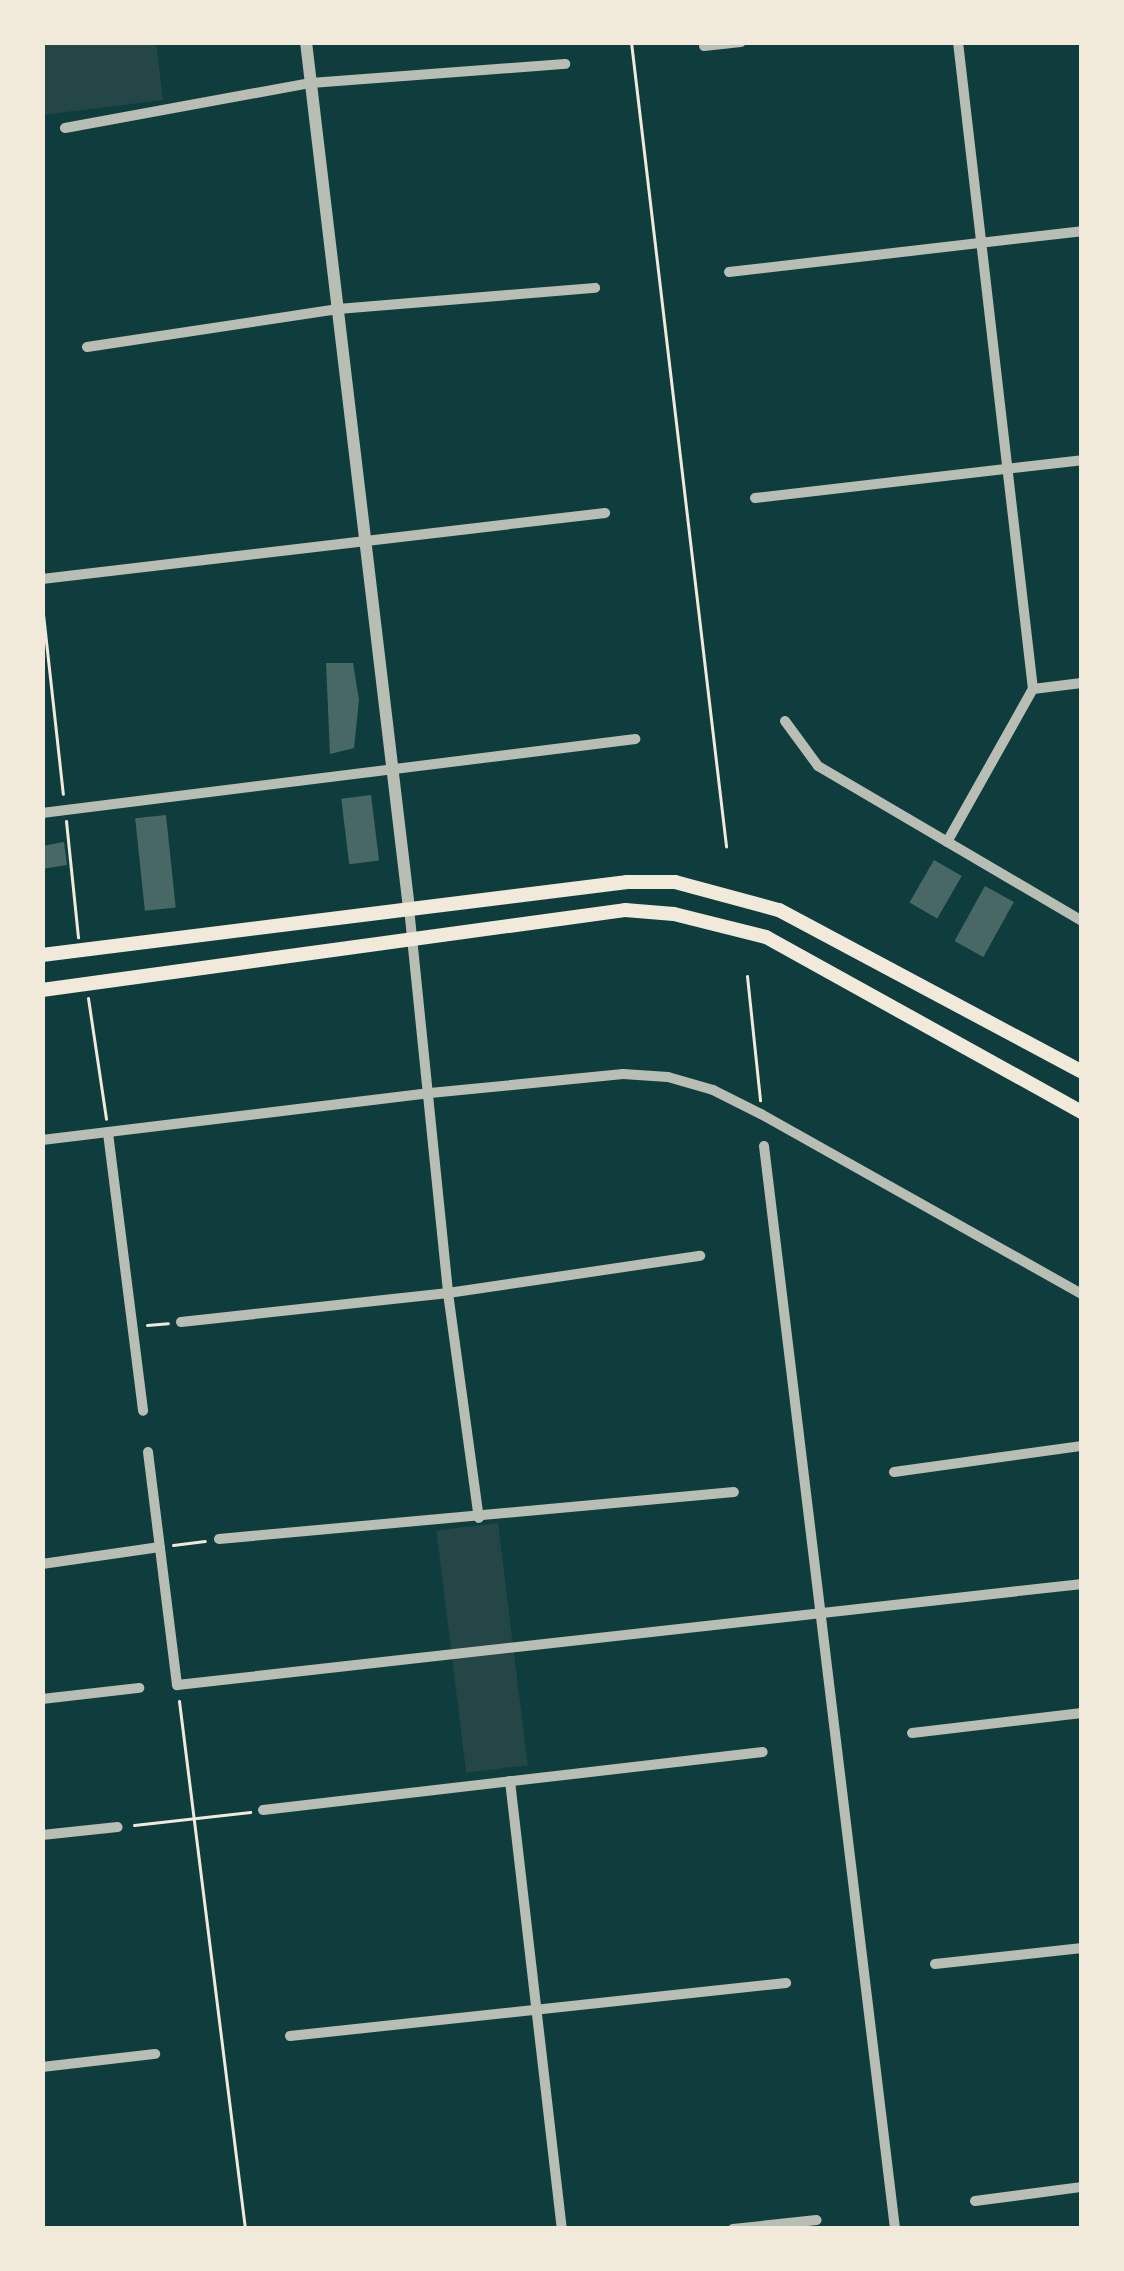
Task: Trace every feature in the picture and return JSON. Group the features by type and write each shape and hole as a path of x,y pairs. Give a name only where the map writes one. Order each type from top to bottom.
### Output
{"main road":[{"path":"42,955 627,882 675,882 779,910 1082,1072"},
{"path":"42,990 625,910 714,920 798,953 1082,1112"}],"street":[{"path":"307,42 430,1093 448,1293 478,1518"},
{"path":"704,46 741,42"},
{"path":"947,842 1033,688 958,42"},
{"path":"65,128 311,83 566,64"},
{"path":"729,272 1082,231"},
{"path":"87,347 338,309 596,288"},
{"path":"754,498 1082,460"},
{"path":"42,579 605,513"},
{"path":"1033,688 1082,683"},
{"path":"785,721 818,766 1082,920"},
{"path":"42,813 635,739"},
{"path":"42,1140 623,1074 691,1084 761,1114 1082,1294"},
{"path":"108,1132 143,1412"},
{"path":"764,1146 895,2229"},
{"path":"182,1322 448,1293 700,1256"},
{"path":"894,1472 1082,1446"},
{"path":"148,1452 177,1685 1082,1584"},
{"path":"219,1539 734,1492"},
{"path":"42,1564 160,1547"},
{"path":"42,1699 139,1688"},
{"path":"912,1733 1082,1713"},
{"path":"263,1810 763,1752"},
{"path":"510,1781 562,2229"},
{"path":"42,1835 118,1827"},
{"path":"935,1964 1082,1948"},
{"path":"290,2036 786,1983"},
{"path":"42,2067 155,2054"},
{"path":"975,2201 1082,2187"},
{"path":"733,2229 817,2220"}],"path":[{"path":"631,42 726,846"},
{"path":"42,605 80,951"},
{"path":"747,976 761,1114"},
{"path":"86,985 108,1132"},
{"path":"132,1327 182,1322"},
{"path":"160,1547 219,1539"},
{"path":"177,1685 245,2229"},
{"path":"118,1827 263,1810"}],"shaded area":[{"path":"42,42 156,42 163,100 42,115"},
{"path":"498,1523 528,1765 466,1773 436,1531"}],"building":[{"path":"326,663 353,663 359,700 354,748 330,754"},
{"path":"371,795 379,861 349,864 341,799"},
{"path":"166,815 176,907 145,911 135,818"},
{"path":"64,842 67,865 42,869 42,846"},
{"path":"934,860 962,876 937,918 910,902"},
{"path":"985,886 1014,902 983,957 954,941"}]}
